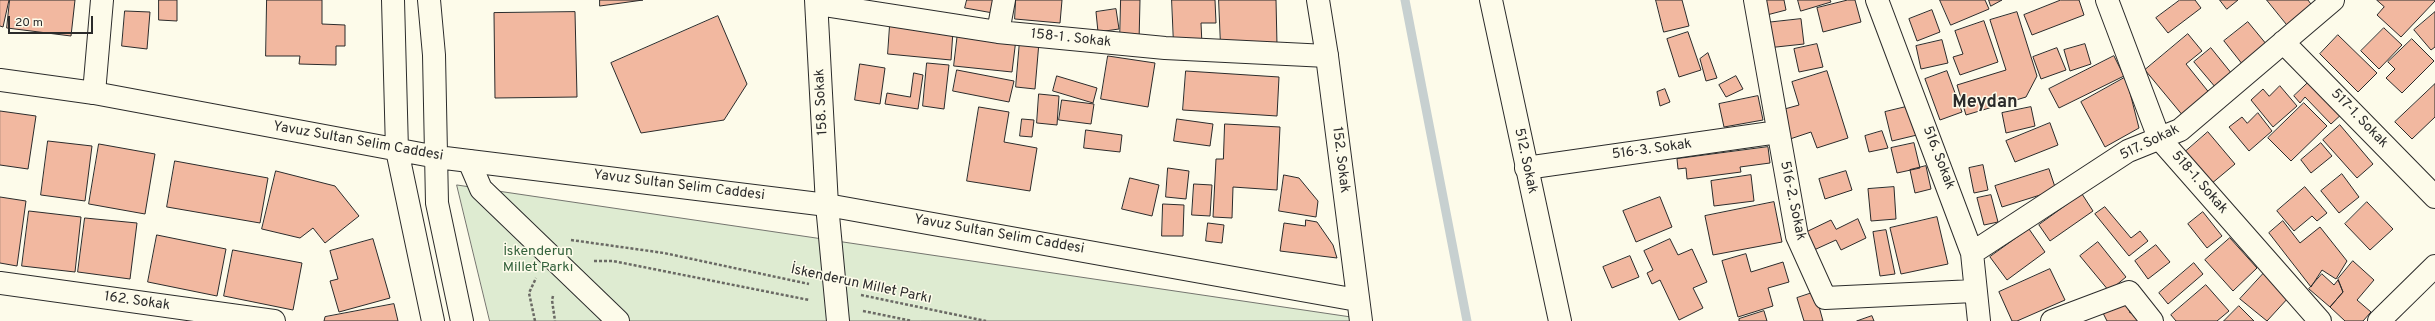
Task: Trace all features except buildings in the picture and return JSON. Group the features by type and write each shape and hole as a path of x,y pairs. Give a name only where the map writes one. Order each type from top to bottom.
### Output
{"street":[{"path":"94,93 102,0"},
{"path":"393,0 397,150 434,321"},
{"path":"429,0 438,157 437,203 462,321"},
{"path":"998,32 1004,0"},
{"name":"152. Sokak","path":"1318,0 1327,56 1357,300 1361,321"},
{"name":"512. Sokak","path":"1491,0 1560,321"},
{"name":"516-2. Sokak","path":"1756,0 1778,132 1798,236 1824,298 1974,291"},
{"name":"516. Sokak","path":"1877,0 1972,253 1974,291 1979,321"},
{"name":"518-1. Sokak","path":"2107,0 2159,138 2320,321"},
{"name":"517. Sokak","path":"1972,253 2128,151 2180,130 2333,0"},
{"name":"158-1 . Sokak","path":"816,2 998,32 1165,48 1327,56"},
{"name":"158. Sokak","path":"816,2 827,204 837,305"},
{"name":"517-1. Sokak","path":"2283,42 2435,197"},
{"name":"Yavuz Sultan Selim Caddesi","path":"0,80 94,93 438,157 827,204 1357,300"},
{"name":"516-3. Sokak","path":"1526,168 1778,132"},
{"path":"469,161 481,189 618,321"},
{"path":"2379,321 2435,266"},
{"name":"162. Sokak","path":"0,283 274,321"},
{"path":"2052,321 2129,292 2152,321"}],"path":[{"name":"İskenderun Millet Parkı","path":"548,253 572,239 664,253 837,305 986,321"},
{"path":"535,321 529,293 548,253"},
{"name":"İskenderun Millet Parkı","path":"569,274 586,262 613,261 912,321"}],"green space":[{"name":"İskenderun Millet Parkı","path":"457,185 1351,317 1352,321 490,321"}],"waterway":[{"path":"1405,0 1467,321"}],"district":[{"name":"Meydan","path":"1985,103"}]}
